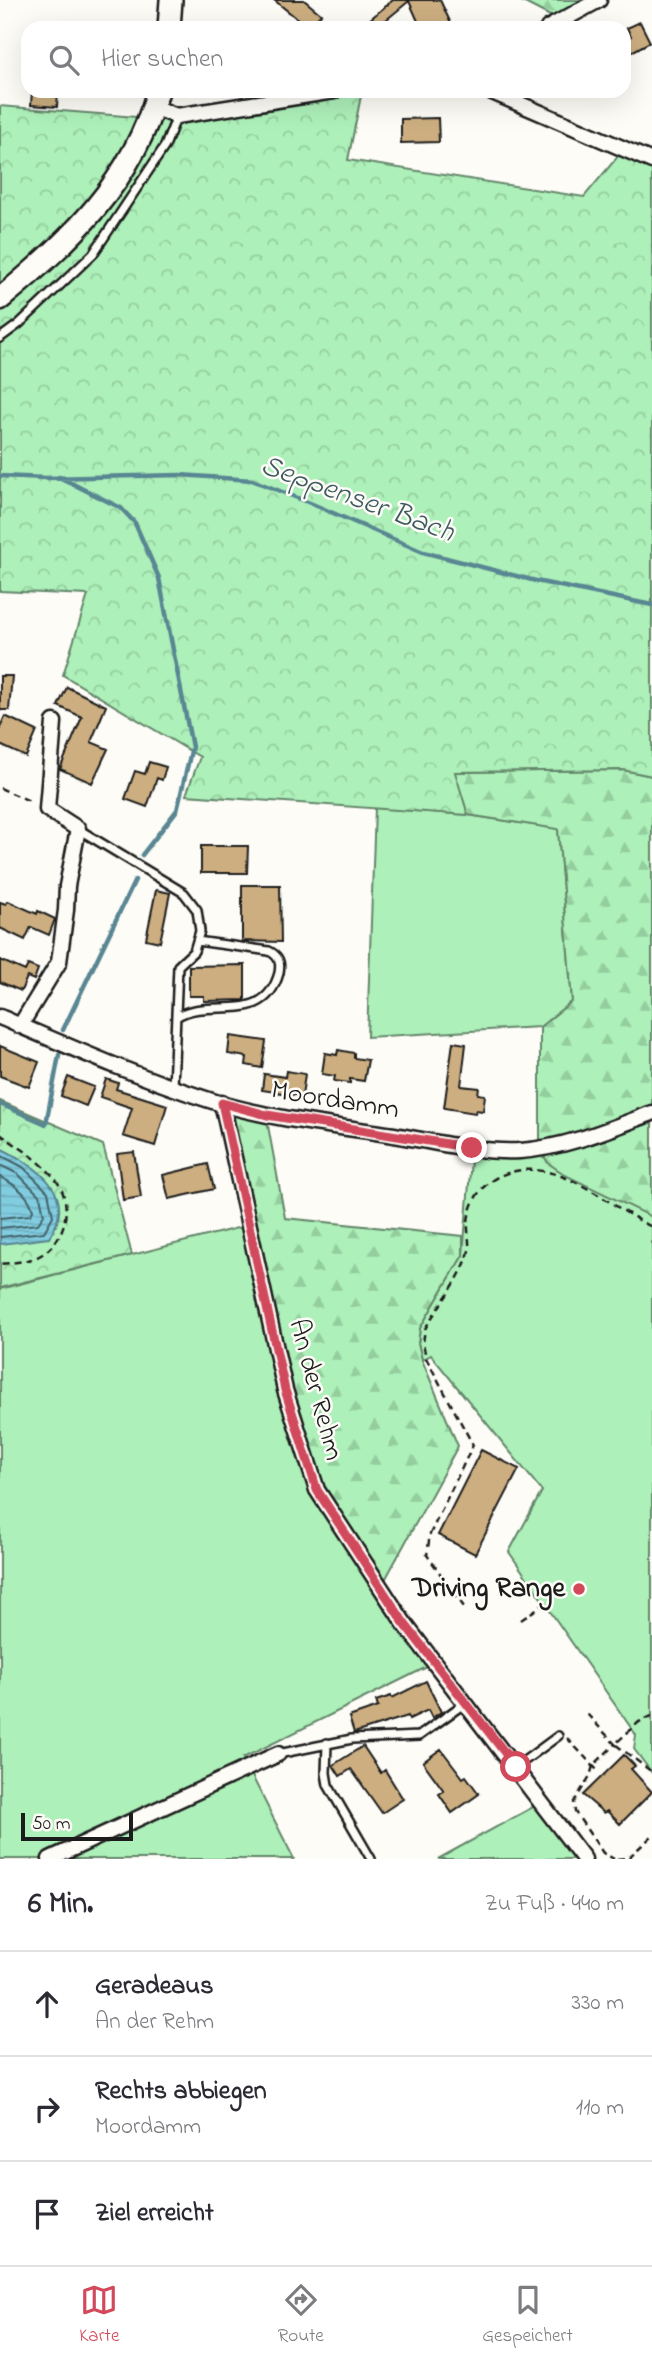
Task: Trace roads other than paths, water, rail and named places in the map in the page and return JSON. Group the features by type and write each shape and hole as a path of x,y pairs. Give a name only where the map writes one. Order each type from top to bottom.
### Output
{"main road":[{"path":"170,21 171,0"},
{"path":"0,299 53,255 102,201 141,141 155,99"}],"street":[{"path":"561,21 599,0"},
{"path":"155,99 177,116 290,98"},
{"path":"506,98 652,161"},
{"path":"20,1026 59,962 67,886 78,829 47,809 54,722"},
{"name":"Moordamm","path":"0,1017 173,1087 222,1103 280,1117 472,1148 517,1151 540,1149 607,1130 652,1113"},
{"name":"An der Rehm","path":"222,1103 285,1390 317,1490 380,1589 584,1859"},
{"path":"50,1859 278,1754"}],"lane":[{"path":"0,338 19,324 93,254 165,146 177,116"},
{"path":"78,829 184,893 197,910 200,931 194,951 178,966 173,1087"},
{"path":"176,1017 194,1008 235,1009 255,1003 271,990 280,968 277,955 269,951 197,941"},
{"path":"278,1754 327,1743 374,1737 419,1736 466,1703"},
{"path":"516,1767 560,1734"},
{"path":"327,1743 328,1785 371,1859"}],"water":[{"path":"0,1148 27,1163 50,1183 59,1208 57,1222 49,1238 0,1244"}],"waterway":[{"name":"Seppenser Bach","path":"0,476 46,478 180,475 252,480 423,552 536,581 652,605"},
{"path":"59,477 121,508 135,523 159,578 192,747 177,810 142,855"},
{"path":"63,1030 135,880"},
{"path":"0,1104 46,1124 59,1055"}],"place":[{"name":"Driving Range","path":"579,1589"}]}
